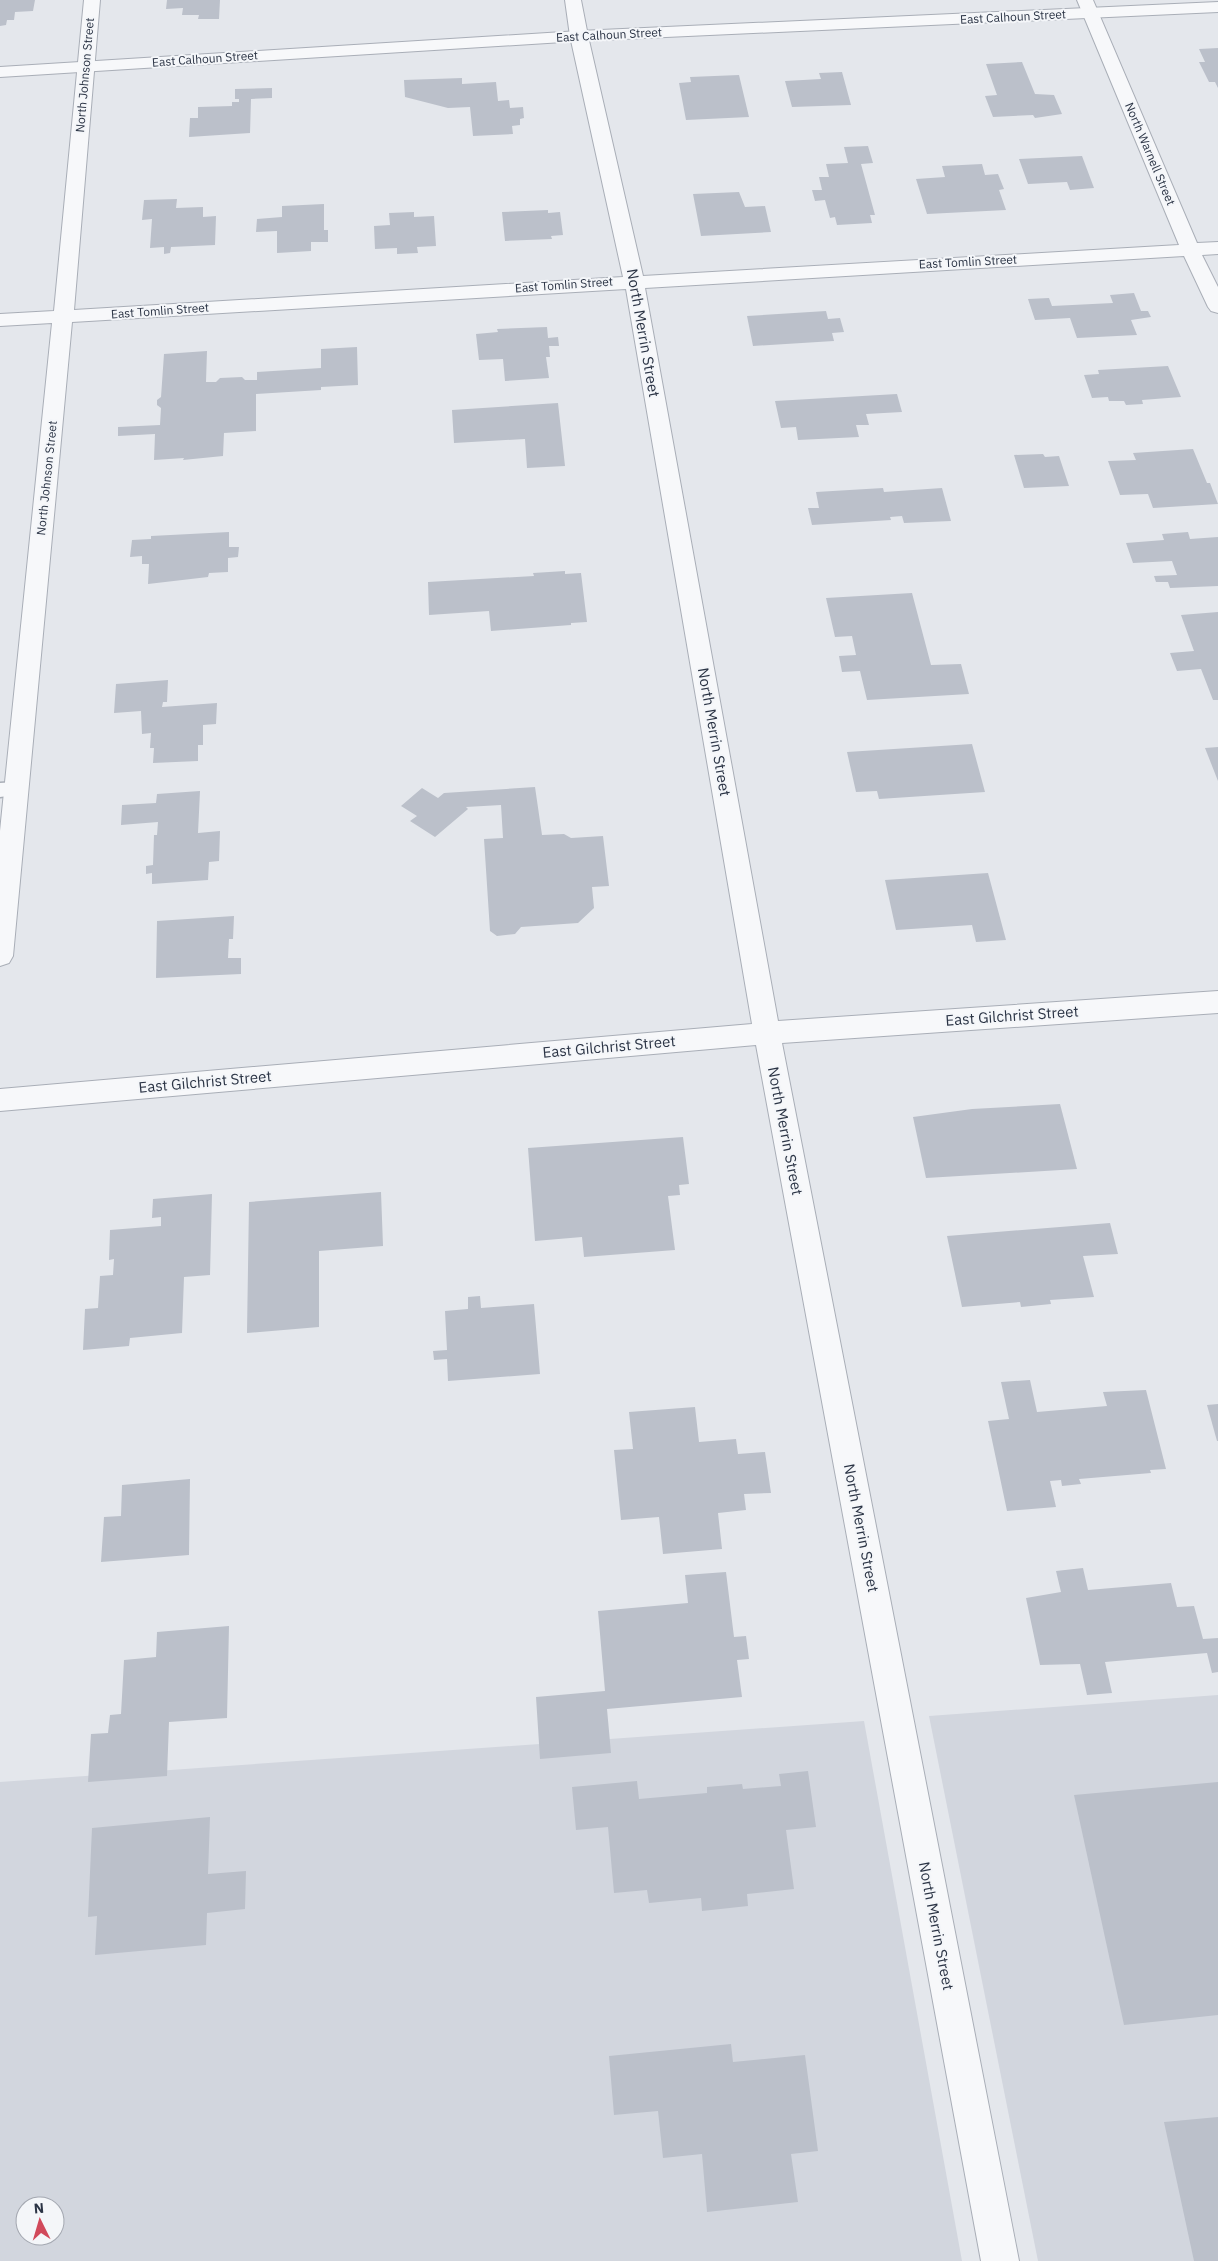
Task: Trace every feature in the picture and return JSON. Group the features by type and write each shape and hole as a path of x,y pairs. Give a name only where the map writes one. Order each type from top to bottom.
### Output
{"street":[{"name":"North Johnson Street","path":"0,956 8,790 64,317 92,0"},
{"name":"North Merrin Street","path":"573,0 579,36 634,281 767,1032 1000,2261"},
{"name":"East Calhoun Street","path":"0,72 1088,7 1218,7"},
{"name":"North Warnell Street","path":"1088,7 1190,249 1218,307"},
{"name":"East Tomlin Street","path":"0,320 634,281 1218,248"},
{"name":"East Gilchrist Street","path":"0,1100 767,1032 1218,1002"}],"shaded area":[{"path":"1218,1695 1218,2261 1038,2261 929,1716"},
{"path":"864,1721 962,2261 0,2261 0,1782"}],"building":[{"path":"0,0 35,0 33,11 15,12 14,20 7,20 6,25 0,26"},
{"path":"167,0 220,0 219,19 198,19 199,15 182,15 183,8 166,9"},
{"path":"1218,48 1218,88 1215,82 1209,82 1199,62 1205,62 1199,49"},
{"path":"1022,62 1035,94 1054,95 1062,114 1035,118 1033,115 993,117 985,96 997,95 986,64"},
{"path":"842,72 851,105 792,107 785,81 821,79 819,73"},
{"path":"739,75 749,117 686,120 679,83 691,82 690,77"},
{"path":"462,78 462,84 496,82 498,101 509,100 510,108 523,107 524,118 520,119 520,125 512,126 513,134 473,136 470,107 448,108 405,97 404,80"},
{"path":"272,88 272,98 251,99 250,133 189,137 190,118 198,118 198,107 232,106 232,102 239,102 239,99 235,99 235,89"},
{"path":"868,146 873,163 861,164 875,215 870,215 872,223 837,225 835,217 830,218 825,200 815,201 812,190 822,190 819,177 829,177 826,164 848,163 844,147"},
{"path":"1082,156 1094,188 1070,190 1067,182 1028,184 1019,159"},
{"path":"982,164 985,175 998,174 1004,189 999,190 1006,210 927,214 916,179 945,177 942,166"},
{"path":"739,192 745,207 765,206 771,232 701,236 693,194"},
{"path":"177,199 176,208 203,207 203,217 216,216 215,245 171,247 170,253 164,254 164,247 150,248 152,219 142,220 144,200"},
{"path":"324,204 324,230 328,230 328,242 311,242 311,251 277,253 277,231 256,232 257,219 282,217 282,206"},
{"path":"548,210 548,213 560,212 563,235 551,236 552,239 505,241 502,212"},
{"path":"414,212 414,217 434,216 436,246 417,247 418,253 397,254 397,248 375,249 374,226 390,225 389,213"},
{"path":"1134,293 1141,311 1148,311 1151,317 1131,320 1137,335 1077,338 1070,318 1035,320 1028,299 1049,298 1052,306 1113,303 1110,295"},
{"path":"826,311 828,319 840,318 844,332 832,333 834,341 753,346 747,316"},
{"path":"547,327 548,338 558,337 559,346 549,346 550,357 546,357 549,378 505,381 503,359 479,360 476,334 498,332 497,329"},
{"path":"357,347 358,385 321,387 321,390 256,394 256,431 224,433 223,456 183,460 184,458 154,460 155,434 118,436 118,427 160,425 161,408 157,405 157,400 161,397 164,354 207,351 206,382 216,382 220,378 242,377 245,380 257,380 257,372 321,368 321,349"},
{"path":"1168,366 1181,397 1142,400 1143,404 1126,405 1124,401 1109,401 1108,397 1092,398 1084,375 1099,374 1098,370"},
{"path":"897,394 902,412 866,414 869,425 856,425 859,437 798,440 796,427 781,428 775,401"},
{"path":"558,403 565,466 527,468 525,439 454,443 452,410"},
{"path":"1193,449 1218,504 1153,508 1148,494 1120,495 1108,461 1136,460 1133,453"},
{"path":"1043,454 1045,457 1059,456 1069,486 1024,488 1014,455"},
{"path":"883,488 884,492 942,488 951,521 904,523 902,516 890,517 891,520 812,525 808,508 819,508 816,492"},
{"path":"229,532 229,547 239,547 238,557 228,558 228,572 209,573 208,577 148,584 149,564 142,564 142,556 130,557 132,540 151,539 151,536"},
{"path":"1188,532 1190,539 1218,537 1218,586 1170,588 1168,582 1156,582 1154,576 1177,575 1172,561 1133,563 1126,543 1164,540 1162,534"},
{"path":"565,571 565,574 581,573 587,622 491,631 489,611 429,615 428,582 534,576 533,573"},
{"path":"912,593 931,665 961,664 969,694 867,700 860,671 842,672 839,656 856,655 852,636 835,637 826,598"},
{"path":"1218,612 1218,700 1213,700 1201,669 1177,671 1170,653 1194,651 1181,615"},
{"path":"168,680 167,702 163,702 162,707 217,703 216,724 203,725 203,745 198,745 198,761 153,763 154,748 150,748 151,733 142,734 141,711 114,713 116,684"},
{"path":"972,744 985,792 879,799 877,791 856,792 847,752"},
{"path":"1218,747 1218,781 1205,748"},
{"path":"535,787 542,835 564,834 571,838 603,836 609,886 592,887 594,908 578,923 521,927 515,934 497,936 490,931 484,839 503,838 501,805 466,807 468,809 435,837 410,821 417,816 401,806 422,788 438,798 444,793"},
{"path":"200,791 198,833 220,831 219,861 209,862 208,880 152,884 152,873 146,874 146,866 153,865 154,835 157,835 158,822 121,825 122,805 156,803 157,794"},
{"path":"988,873 1006,940 976,942 972,925 896,930 885,880"},
{"path":"234,916 233,939 229,939 228,958 241,958 241,974 156,978 157,921"},
{"path":"1060,1104 1077,1169 926,1178 913,1117 972,1109"},
{"path":"683,1137 689,1184 679,1185 680,1195 668,1196 675,1250 584,1257 582,1237 535,1241 528,1148"},
{"path":"381,1192 383,1246 319,1251 319,1327 247,1333 249,1202"},
{"path":"212,1194 210,1275 184,1277 182,1333 130,1338 129,1346 83,1350 85,1309 98,1308 100,1276 113,1275 114,1259 109,1260 110,1230 161,1226 161,1217 152,1218 153,1199"},
{"path":"1110,1223 1118,1254 1083,1256 1094,1297 1050,1300 1051,1304 1021,1307 1020,1302 962,1307 947,1236"},
{"path":"480,1296 481,1308 534,1304 540,1374 448,1381 447,1359 434,1360 433,1351 447,1350 445,1311 468,1309 468,1297"},
{"path":"1030,1380 1037,1412 1107,1406 1103,1392 1146,1390 1166,1469 1150,1470 1151,1473 1079,1479 1081,1484 1062,1486 1061,1480 1050,1481 1056,1507 1007,1511 988,1421 1009,1419 1001,1382"},
{"path":"1218,1404 1218,1441 1217,1441 1207,1405"},
{"path":"695,1407 699,1442 736,1439 738,1454 765,1452 771,1493 744,1494 746,1510 718,1513 722,1549 663,1554 659,1517 621,1520 614,1450 633,1449 629,1412"},
{"path":"190,1479 189,1555 101,1562 104,1517 121,1516 122,1485"},
{"path":"1083,1568 1088,1590 1171,1583 1177,1607 1194,1606 1203,1639 1218,1638 1218,1672 1212,1673 1207,1653 1105,1662 1112,1693 1087,1695 1080,1664 1040,1665 1026,1598 1061,1592 1056,1571"},
{"path":"726,1572 734,1637 746,1636 749,1659 737,1660 742,1697 607,1709 611,1753 540,1759 536,1697 605,1691 598,1611 688,1603 685,1575"},
{"path":"229,1626 227,1718 169,1722 167,1776 88,1782 91,1734 108,1733 110,1715 121,1714 124,1660 156,1657 157,1632"},
{"path":"808,1771 816,1827 786,1830 794,1889 747,1894 748,1906 702,1911 701,1898 649,1903 647,1890 614,1893 608,1827 576,1830 572,1787 637,1781 639,1799 707,1793 707,1787 742,1784 743,1789 781,1786 779,1774"},
{"path":"1218,1782 1218,2015 1124,2025 1074,1795"},
{"path":"210,1817 208,1874 246,1871 245,1909 207,1913 206,1945 95,1955 97,1916 88,1917 92,1828"},
{"path":"731,2044 733,2062 805,2055 818,2151 791,2154 798,2202 707,2212 702,2154 663,2158 658,2111 614,2115 609,2056"},
{"path":"1218,2117 1218,2261 1194,2261 1164,2122"}]}
